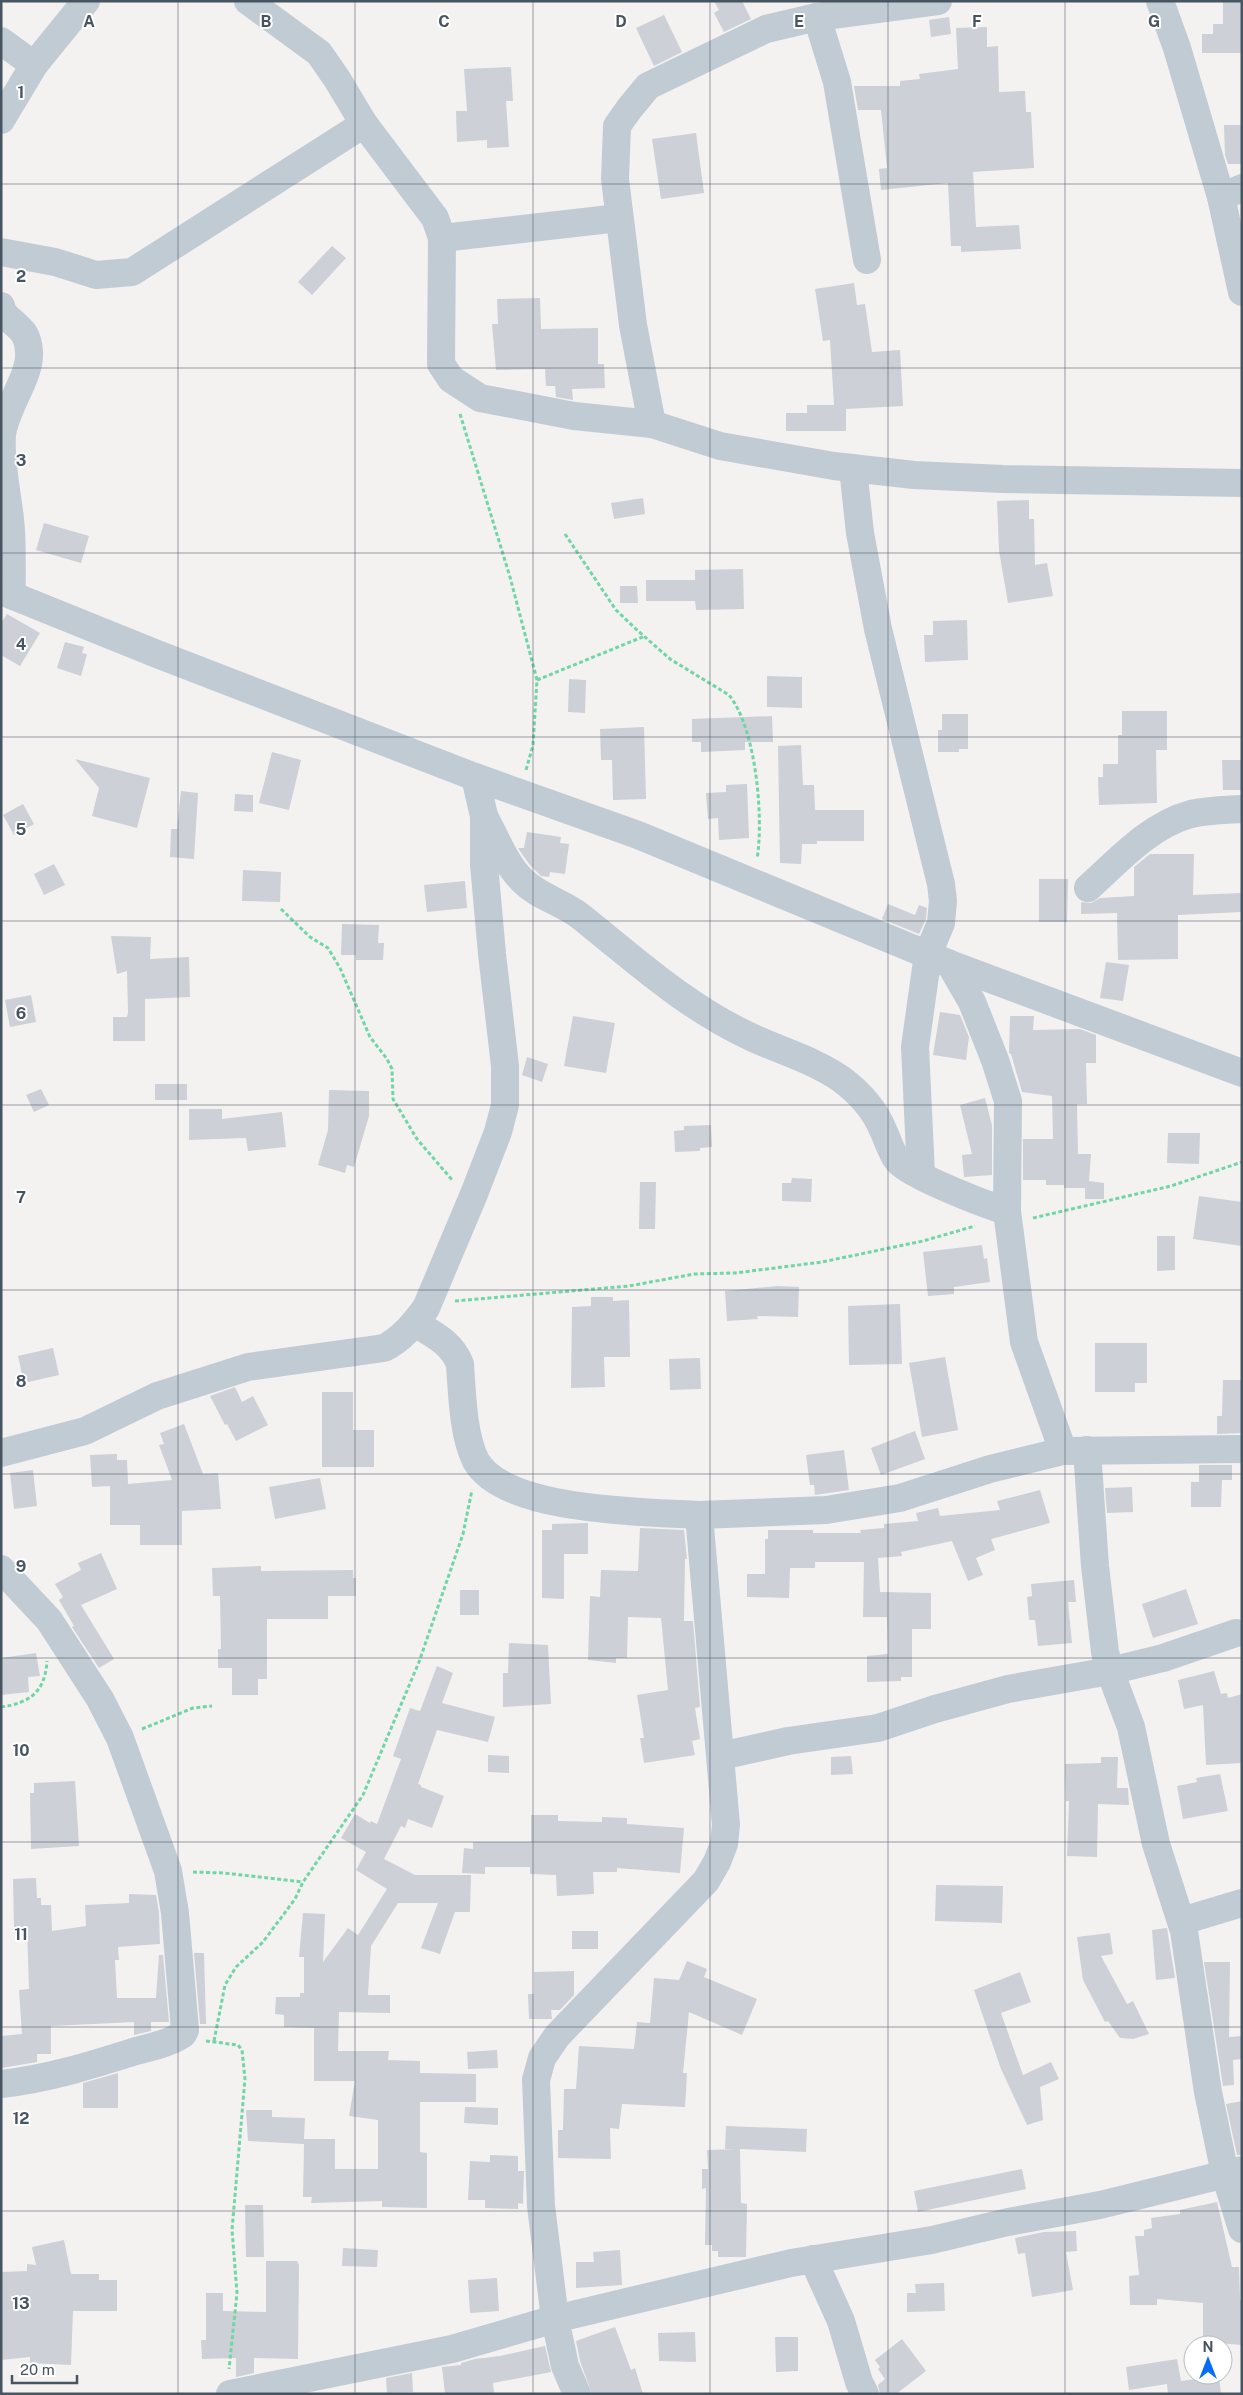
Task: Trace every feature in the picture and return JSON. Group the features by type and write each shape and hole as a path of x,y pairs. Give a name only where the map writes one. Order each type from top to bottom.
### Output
{"street":[{"path":"1,120 34,66 86,1"},
{"path":"248,1 319,53 364,124 435,218 442,238 441,364 451,379 480,398 574,416 652,424 720,446 853,468 914,475 1002,480 1242,483"},
{"path":"652,424 633,325 619,218 616,179 617,126 648,86 766,29 817,17 938,1"},
{"path":"1160,1 1231,192 1242,292"},
{"path":"817,17 837,82 867,260"},
{"path":"1,41 34,66"},
{"path":"1,252 55,262 96,275 132,272 364,124"},
{"path":"442,238 619,218"},
{"path":"1,306 3,313 16,322 26,336 29,351 29,362 6,417 1,437 10,520 7,593 157,654 475,777 638,835 755,885 939,959 1242,1072"},
{"path":"853,468 860,532 878,629 941,884 943,901 939,959 915,1047 921,1175"},
{"path":"1,1453 85,1432 157,1396 248,1367 384,1348 400,1338 421,1316 474,1194 498,1132 505,1106 505,1066 485,873 484,816 475,777"},
{"path":"1088,888 1147,835 1177,819 1208,811 1242,809"},
{"path":"484,816 509,864 522,880 534,890 579,915 611,943 675,993 705,1012 749,1036 822,1067 856,1090 876,1115 898,1161 910,1171 986,1205 1008,1217"},
{"path":"939,959 972,1002 995,1060 1008,1101 1008,1217 1024,1342 1075,1451 1095,1566 1110,1671 1131,1727 1156,1844 1182,1921 1188,1948 1208,2092 1234,2172 1242,2229"},
{"path":"421,1316 450,1346 460,1364 469,1444 477,1463 505,1486 555,1502 619,1511 699,1515 826,1510 900,1498 990,1468 1075,1451 1242,1449"},
{"path":"577,2394 565,2366 555,2319 541,2206 536,2080 542,2058 557,2036 706,1881 717,1862 724,1844 726,1825 721,1756 699,1515"},
{"path":"1,1569 49,1620 100,1699 120,1738 168,1871 175,1913 185,2030 176,2039 106,2061 53,2076 1,2084"},
{"path":"721,1756 788,1741 878,1728 935,1709 1008,1689 1110,1671 1164,1658 1236,1634"},
{"path":"1182,1921 1242,1903"},
{"path":"229,2383 452,2349 555,2319 814,2259 932,2240 1008,2222 1100,2205 1234,2172"},
{"path":"814,2259 841,2322 859,2382 865,2394"}],"path":[{"path":"451,379 469,448 510,578 537,680 533,745 524,777 509,790"},
{"path":"565,534 616,610 670,659 729,695 736,702 751,750 759,809 759,845 755,885"},
{"path":"537,680 645,636"},
{"path":"281,909 310,937 328,948 353,995 370,1037 387,1059 392,1069 393,1099 417,1139 452,1178 455,1186"},
{"path":"421,1316 464,1299 629,1286 694,1274 735,1273 822,1262 924,1241 1008,1217 1171,1186 1242,1162"},
{"path":"214,2041 224,1986 236,1967 263,1942 295,1899 303,1882 363,1795 388,1740 419,1662 463,1534 477,1463"},
{"path":"1,1707 32,1698 39,1689 47,1657"},
{"path":"120,1738 173,1714 193,1708 212,1706"},
{"path":"168,1871 224,1872 303,1882"},
{"path":"185,2030 191,2041 214,2041 238,2045 242,2050 245,2079 232,2230 237,2293 229,2383"}],"building":[{"path":"714,1 742,1 751,19 724,32 714,13 719,10"},
{"path":"1223,1 1242,2 1242,53 1202,53 1202,34 1213,34 1213,24 1223,24"},
{"path":"664,15 682,52 654,66 636,28"},
{"path":"949,17 951,34 931,37 929,20"},
{"path":"987,27 987,47 998,46 999,92 1025,91 1026,112 1031,112 1034,168 973,172 976,227 1019,225 1021,249 961,252 961,246 951,246 948,183 881,190 879,169 887,168 881,110 858,110 854,86 900,86 900,81 920,79 919,74 958,69 956,28"},
{"path":"511,67 513,101 506,101 509,147 487,148 487,140 457,142 456,111 467,111 464,69"},
{"path":"1224,125 1242,125 1242,164 1228,164 1225,155"},
{"path":"696,133 704,193 661,199 652,139"},
{"path":"332,246 346,258 312,295 298,282"},
{"path":"854,283 857,305 865,304 872,352 900,350 903,406 846,409 846,431 786,431 786,413 807,413 807,405 834,405 830,340 823,341 815,289"},
{"path":"540,298 541,329 598,328 598,364 604,364 605,388 572,389 573,400 556,397 555,386 546,386 545,369 496,370 492,324 498,324 497,299"},
{"path":"643,498 645,514 614,519 611,503"},
{"path":"1029,500 1029,519 1034,519 1035,565 1047,563 1053,596 1008,603 999,551 997,501"},
{"path":"44,523 89,536 81,563 36,550"},
{"path":"743,569 744,609 696,610 695,601 646,601 646,580 695,580 695,570"},
{"path":"620,586 637,586 638,603 620,603"},
{"path":"7,614 40,633 20,666 1,655 1,623"},
{"path":"967,620 968,660 925,662 924,635 933,635 933,621"},
{"path":"65,642 84,647 82,653 87,654 81,676 57,668"},
{"path":"767,676 802,677 802,708 767,707"},
{"path":"569,679 586,680 585,713 568,712"},
{"path":"1122,711 1167,711 1167,750 1156,750 1157,803 1099,805 1098,777 1103,777 1103,764 1118,764 1118,735 1122,735"},
{"path":"942,714 968,714 968,749 959,749 959,752 938,752 938,730 942,730"},
{"path":"772,716 773,742 745,742 745,750 701,752 701,742 692,742 692,719"},
{"path":"644,727 646,799 613,800 612,760 601,760 600,729"},
{"path":"801,745 803,785 814,785 815,810 864,810 864,841 817,841 817,844 802,844 801,864 780,863 778,746"},
{"path":"272,752 301,760 289,810 259,803"},
{"path":"75,759 150,778 137,828 92,816 99,788"},
{"path":"1222,760 1242,760 1242,790 1223,790"},
{"path":"747,784 749,838 719,840 718,818 708,819 706,793 726,792 726,785"},
{"path":"181,791 198,793 194,859 170,857 171,829 177,829"},
{"path":"235,794 253,795 253,812 234,811"},
{"path":"23,804 34,824 14,835 3,815"},
{"path":"527,832 561,837 560,843 569,844 565,874 550,872 549,877 541,876 529,864 518,848 524,848"},
{"path":"1150,854 1194,854 1193,895 1242,893 1242,912 1178,915 1178,959 1118,960 1117,913 1081,914 1081,902 1091,903 1100,898 1134,896 1134,867"},
{"path":"54,864 65,885 44,895 34,874"},
{"path":"243,870 281,872 280,902 242,901"},
{"path":"1039,879 1068,879 1067,922 1039,922"},
{"path":"465,881 467,908 427,912 424,885"},
{"path":"888,904 915,915 919,905 927,908 926,919 919,934 882,919"},
{"path":"342,924 379,925 378,943 384,943 383,960 356,960 356,955 341,955"},
{"path":"111,936 151,937 150,959 189,957 190,997 145,999 145,1041 113,1041 113,1017 127,1017 128,1012 127,971 117,974"},
{"path":"1106,962 1129,965 1123,1001 1100,998"},
{"path":"31,995 36,1022 10,1027 5,1000"},
{"path":"940,1012 960,1015 969,1037 966,1060 933,1055"},
{"path":"573,1016 615,1023 606,1073 564,1066"},
{"path":"1010,1016 1034,1016 1033,1030 1080,1029 1096,1035 1096,1063 1086,1063 1087,1104 1077,1104 1078,1154 1091,1154 1089,1181 1104,1183 1104,1199 1085,1199 1085,1188 1064,1188 1064,1185 1046,1185 1046,1180 1023,1180 1023,1139 1053,1139 1052,1096 1022,1092 1011,1054 1009,1053"},
{"path":"527,1057 548,1064 542,1082 522,1075"},
{"path":"155,1084 187,1084 187,1100 155,1100"},
{"path":"41,1089 49,1105 34,1112 26,1095"},
{"path":"329,1090 369,1091 369,1116 354,1167 347,1165 345,1173 318,1165 328,1130"},
{"path":"985,1098 992,1125 992,1175 964,1177 962,1155 972,1154 960,1105"},
{"path":"189,1109 222,1109 222,1119 282,1112 286,1147 248,1151 246,1138 189,1140"},
{"path":"711,1125 712,1147 700,1148 700,1151 675,1152 674,1131 684,1130 684,1126"},
{"path":"1168,1133 1200,1133 1199,1164 1167,1163"},
{"path":"792,1178 812,1179 811,1202 782,1201 782,1183 791,1183"},
{"path":"640,1182 656,1182 655,1229 639,1229"},
{"path":"1199,1196 1242,1202 1242,1246 1193,1239"},
{"path":"1157,1236 1175,1236 1175,1270 1157,1271"},
{"path":"982,1245 984,1259 987,1258 990,1282 954,1287 954,1294 928,1296 923,1252"},
{"path":"778,1286 799,1287 798,1317 757,1316 758,1319 727,1321 725,1291"},
{"path":"591,1297 613,1297 613,1301 629,1300 630,1357 604,1357 605,1387 571,1388 572,1307 591,1306"},
{"path":"900,1304 902,1364 849,1365 848,1306"},
{"path":"1095,1343 1147,1343 1147,1383 1135,1383 1135,1392 1095,1392"},
{"path":"53,1348 59,1375 24,1383 18,1356"},
{"path":"945,1357 958,1430 922,1437 909,1363"},
{"path":"700,1358 701,1389 670,1390 669,1359"},
{"path":"1223,1380 1242,1380 1242,1433 1217,1434 1217,1416 1222,1416"},
{"path":"235,1387 242,1402 253,1396 268,1425 236,1441 227,1424 225,1425 210,1396"},
{"path":"322,1392 353,1392 353,1430 374,1430 374,1467 322,1467"},
{"path":"184,1424 203,1474 218,1473 221,1509 182,1511 182,1545 140,1545 140,1525 110,1525 110,1486 92,1487 90,1455 117,1454 117,1460 127,1460 128,1484 172,1480 159,1445 164,1444 160,1433"},
{"path":"915,1431 925,1459 881,1475 871,1448"},
{"path":"844,1450 849,1490 815,1495 814,1485 810,1485 806,1455"},
{"path":"1199,1465 1232,1465 1232,1480 1222,1480 1221,1507 1191,1507 1191,1482 1199,1482"},
{"path":"33,1470 37,1506 14,1509 10,1473"},
{"path":"320,1478 326,1509 275,1519 269,1487"},
{"path":"1132,1487 1133,1512 1107,1513 1105,1488"},
{"path":"1040,1490 1050,1523 991,1539 995,1550 976,1558 983,1575 968,1581 952,1541 901,1552 902,1556 878,1558 880,1592 931,1593 931,1629 912,1629 912,1677 901,1677 901,1681 867,1682 867,1656 888,1654 887,1617 863,1617 864,1562 815,1562 815,1568 790,1568 789,1598 747,1597 747,1574 765,1574 765,1539 768,1539 768,1530 813,1530 813,1533 861,1533 860,1530 884,1528 884,1524 918,1521 916,1513 938,1508 940,1516 1000,1510 997,1501"},
{"path":"588,1523 588,1554 564,1554 564,1599 542,1598 542,1530 552,1530 552,1524"},
{"path":"640,1528 684,1530 687,1559 685,1559 684,1621 693,1621 700,1707 695,1708 700,1739 692,1741 695,1755 644,1763 640,1738 644,1738 637,1695 668,1690 661,1618 628,1617 627,1658 616,1658 616,1663 588,1660 590,1596 600,1597 601,1570 638,1571"},
{"path":"101,1553 117,1589 81,1605 114,1659 99,1668 72,1627 74,1626 59,1600 63,1597 55,1584 81,1570 78,1563"},
{"path":"261,1566 261,1571 353,1570 353,1578 356,1578 356,1596 328,1596 328,1619 267,1619 267,1679 258,1679 258,1695 232,1695 232,1668 218,1668 218,1649 221,1649 220,1596 213,1596 212,1568"},
{"path":"1074,1580 1076,1602 1068,1602 1072,1643 1038,1646 1035,1620 1029,1620 1027,1597 1032,1596 1031,1584"},
{"path":"1186,1589 1198,1624 1153,1638 1142,1604"},
{"path":"460,1590 479,1590 479,1615 460,1615"},
{"path":"509,1643 548,1645 551,1704 503,1707 503,1673 508,1673"},
{"path":"36,1653 40,1676 28,1677 29,1692 1,1695 1,1658"},
{"path":"437,1666 453,1673 442,1703 495,1717 488,1742 437,1730 418,1784 444,1796 432,1828 408,1819 405,1828 401,1826 384,1859 415,1875 471,1875 470,1912 455,1912 440,1954 421,1948 438,1903 398,1903 371,1946 368,1995 390,1995 390,2013 339,2012 338,2051 389,2051 388,2060 420,2061 420,2073 476,2074 476,2102 420,2102 420,2152 427,2153 427,2208 382,2207 382,2201 311,2203 312,2197 303,2197 304,2144 248,2141 246,2110 272,2110 272,2117 305,2118 304,2139 335,2139 335,2169 378,2169 378,2120 349,2116 355,2081 314,2081 314,2028 284,2027 284,2015 275,2014 276,1997 300,1997 300,1993 304,1993 304,1957 299,1957 303,1913 325,1914 323,1962 348,1928 358,1935 387,1889 356,1870 366,1852 341,1838 355,1814 370,1823 371,1821 377,1824 401,1759 393,1756 410,1708 420,1711"},
{"path":"1214,1671 1221,1694 1227,1693 1228,1698 1242,1694 1242,1763 1206,1765 1203,1705 1184,1709 1178,1680"},
{"path":"488,1755 509,1756 509,1773 488,1772"},
{"path":"851,1756 853,1774 831,1775 831,1757"},
{"path":"1101,1757 1118,1757 1117,1788 1128,1788 1129,1805 1098,1804 1097,1857 1067,1856 1069,1801 1066,1801 1065,1764 1101,1763"},
{"path":"1220,1774 1228,1811 1183,1819 1177,1786 1197,1782 1196,1778"},
{"path":"75,1781 79,1846 31,1849 30,1793 34,1793 34,1783"},
{"path":"531,1815 558,1815 558,1821 602,1822 602,1817 627,1818 627,1824 684,1828 680,1873 617,1868 617,1872 593,1872 594,1894 557,1896 556,1875 530,1874 530,1867 485,1867 485,1874 462,1873 464,1848 473,1849 473,1842 531,1842"},
{"path":"36,1878 37,1898 41,1898 41,1905 51,1905 52,1931 86,1926 85,1905 129,1903 129,1894 156,1895 159,1913 160,1944 118,1947 119,1960 115,1960 117,1998 156,1998 159,1955 163,1955 169,2022 151,2022 151,2031 134,2035 134,2022 51,2026 51,2054 37,2054 37,2062 1,2068 1,2036 22,2034 19,1990 29,1989 27,1927 14,1928 13,1879"},
{"path":"936,1885 1003,1886 1002,1923 935,1921"},
{"path":"1167,1928 1175,1978 1156,1980 1152,1930"},
{"path":"572,1931 598,1931 598,1949 572,1949"},
{"path":"1110,1933 1113,1954 1101,1956 1127,2004 1133,2001 1149,2034 1133,2039 1120,2038 1108,2021 1105,2022 1083,1980 1077,1937"},
{"path":"194,1953 204,1953 206,2024 200,2024"},
{"path":"687,1961 707,1969 704,1977 757,1999 742,2035 689,2012 683,2073 687,2073 685,2107 622,2104 619,2129 610,2128 611,2159 558,2158 558,2130 563,2130 564,2089 576,2089 579,2046 634,2049 637,2022 650,2023 654,1978 679,1980"},
{"path":"1204,1962 1230,1962 1229,2037 1242,2036 1242,2059 1233,2060 1234,2085 1223,2086"},
{"path":"574,1971 574,1995 560,2010 551,2010 552,2019 529,2019 528,1994 534,1994 534,1972"},
{"path":"1020,1972 1031,2002 1001,2013 1023,2075 1051,2062 1059,2079 1040,2087 1043,2120 1027,2125 1001,2069 974,1990"},
{"path":"497,2050 498,2068 468,2069 467,2052"},
{"path":"118,2073 118,2108 83,2108 83,2083"},
{"path":"1242,2101 1242,2155 1237,2155 1226,2104"},
{"path":"465,2107 498,2108 498,2125 464,2123"},
{"path":"726,2126 807,2129 806,2152 740,2149 741,2203 747,2204 746,2257 718,2257 718,2251 712,2251 712,2245 705,2245 706,2188 702,2189 702,2169 708,2169 707,2150 738,2149 725,2149"},
{"path":"490,2155 518,2156 518,2171 524,2171 523,2204 518,2203 518,2209 485,2208 485,2200 468,2200 470,2161 490,2162"},
{"path":"1022,2169 1026,2189 918,2212 914,2191"},
{"path":"1217,2202 1232,2267 1239,2267 1240,2300 1242,2300 1242,2345 1233,2344 1233,2335 1203,2335 1203,2303 1157,2299 1157,2305 1130,2305 1129,2276 1139,2275 1135,2236 1144,2236 1144,2230 1152,2228 1151,2218 1180,2214 1180,2210"},
{"path":"245,2205 263,2205 264,2257 246,2257"},
{"path":"1076,2231 1077,2251 1066,2252 1073,2290 1032,2297 1025,2253 1018,2254 1015,2238 1044,2232"},
{"path":"64,2240 71,2274 99,2274 99,2280 117,2280 117,2311 73,2311 71,2365 30,2363 30,2357 1,2360 1,2272 27,2271 27,2264 36,2265 32,2247"},
{"path":"343,2248 378,2250 377,2267 342,2266"},
{"path":"620,2250 622,2285 576,2288 576,2262 594,2262 593,2252"},
{"path":"266,2261 297,2261 299,2265 298,2359 254,2358 254,2373 236,2377 236,2358 202,2359 201,2340 206,2340 206,2293 223,2293 223,2311 266,2312"},
{"path":"497,2278 499,2311 470,2313 468,2280"},
{"path":"944,2283 945,2311 907,2312 907,2293 916,2293 915,2284"},
{"path":"615,2327 631,2370 635,2368 643,2394 592,2394 580,2361 576,2341"},
{"path":"695,2332 696,2362 659,2361 658,2333"},
{"path":"775,2337 798,2337 798,2371 776,2372"},
{"path":"902,2339 926,2371 896,2394 880,2394 878,2385 885,2379 878,2369 880,2367 875,2360"},
{"path":"545,2346 551,2372 493,2383 494,2394 445,2394 442,2367 461,2365 461,2363 475,2359 500,2356"},
{"path":"1177,2359 1183,2385 1220,2385 1221,2394 1168,2394 1167,2384 1129,2390 1126,2367"},
{"path":"412,2373 413,2392 387,2393 386,2378"}]}
